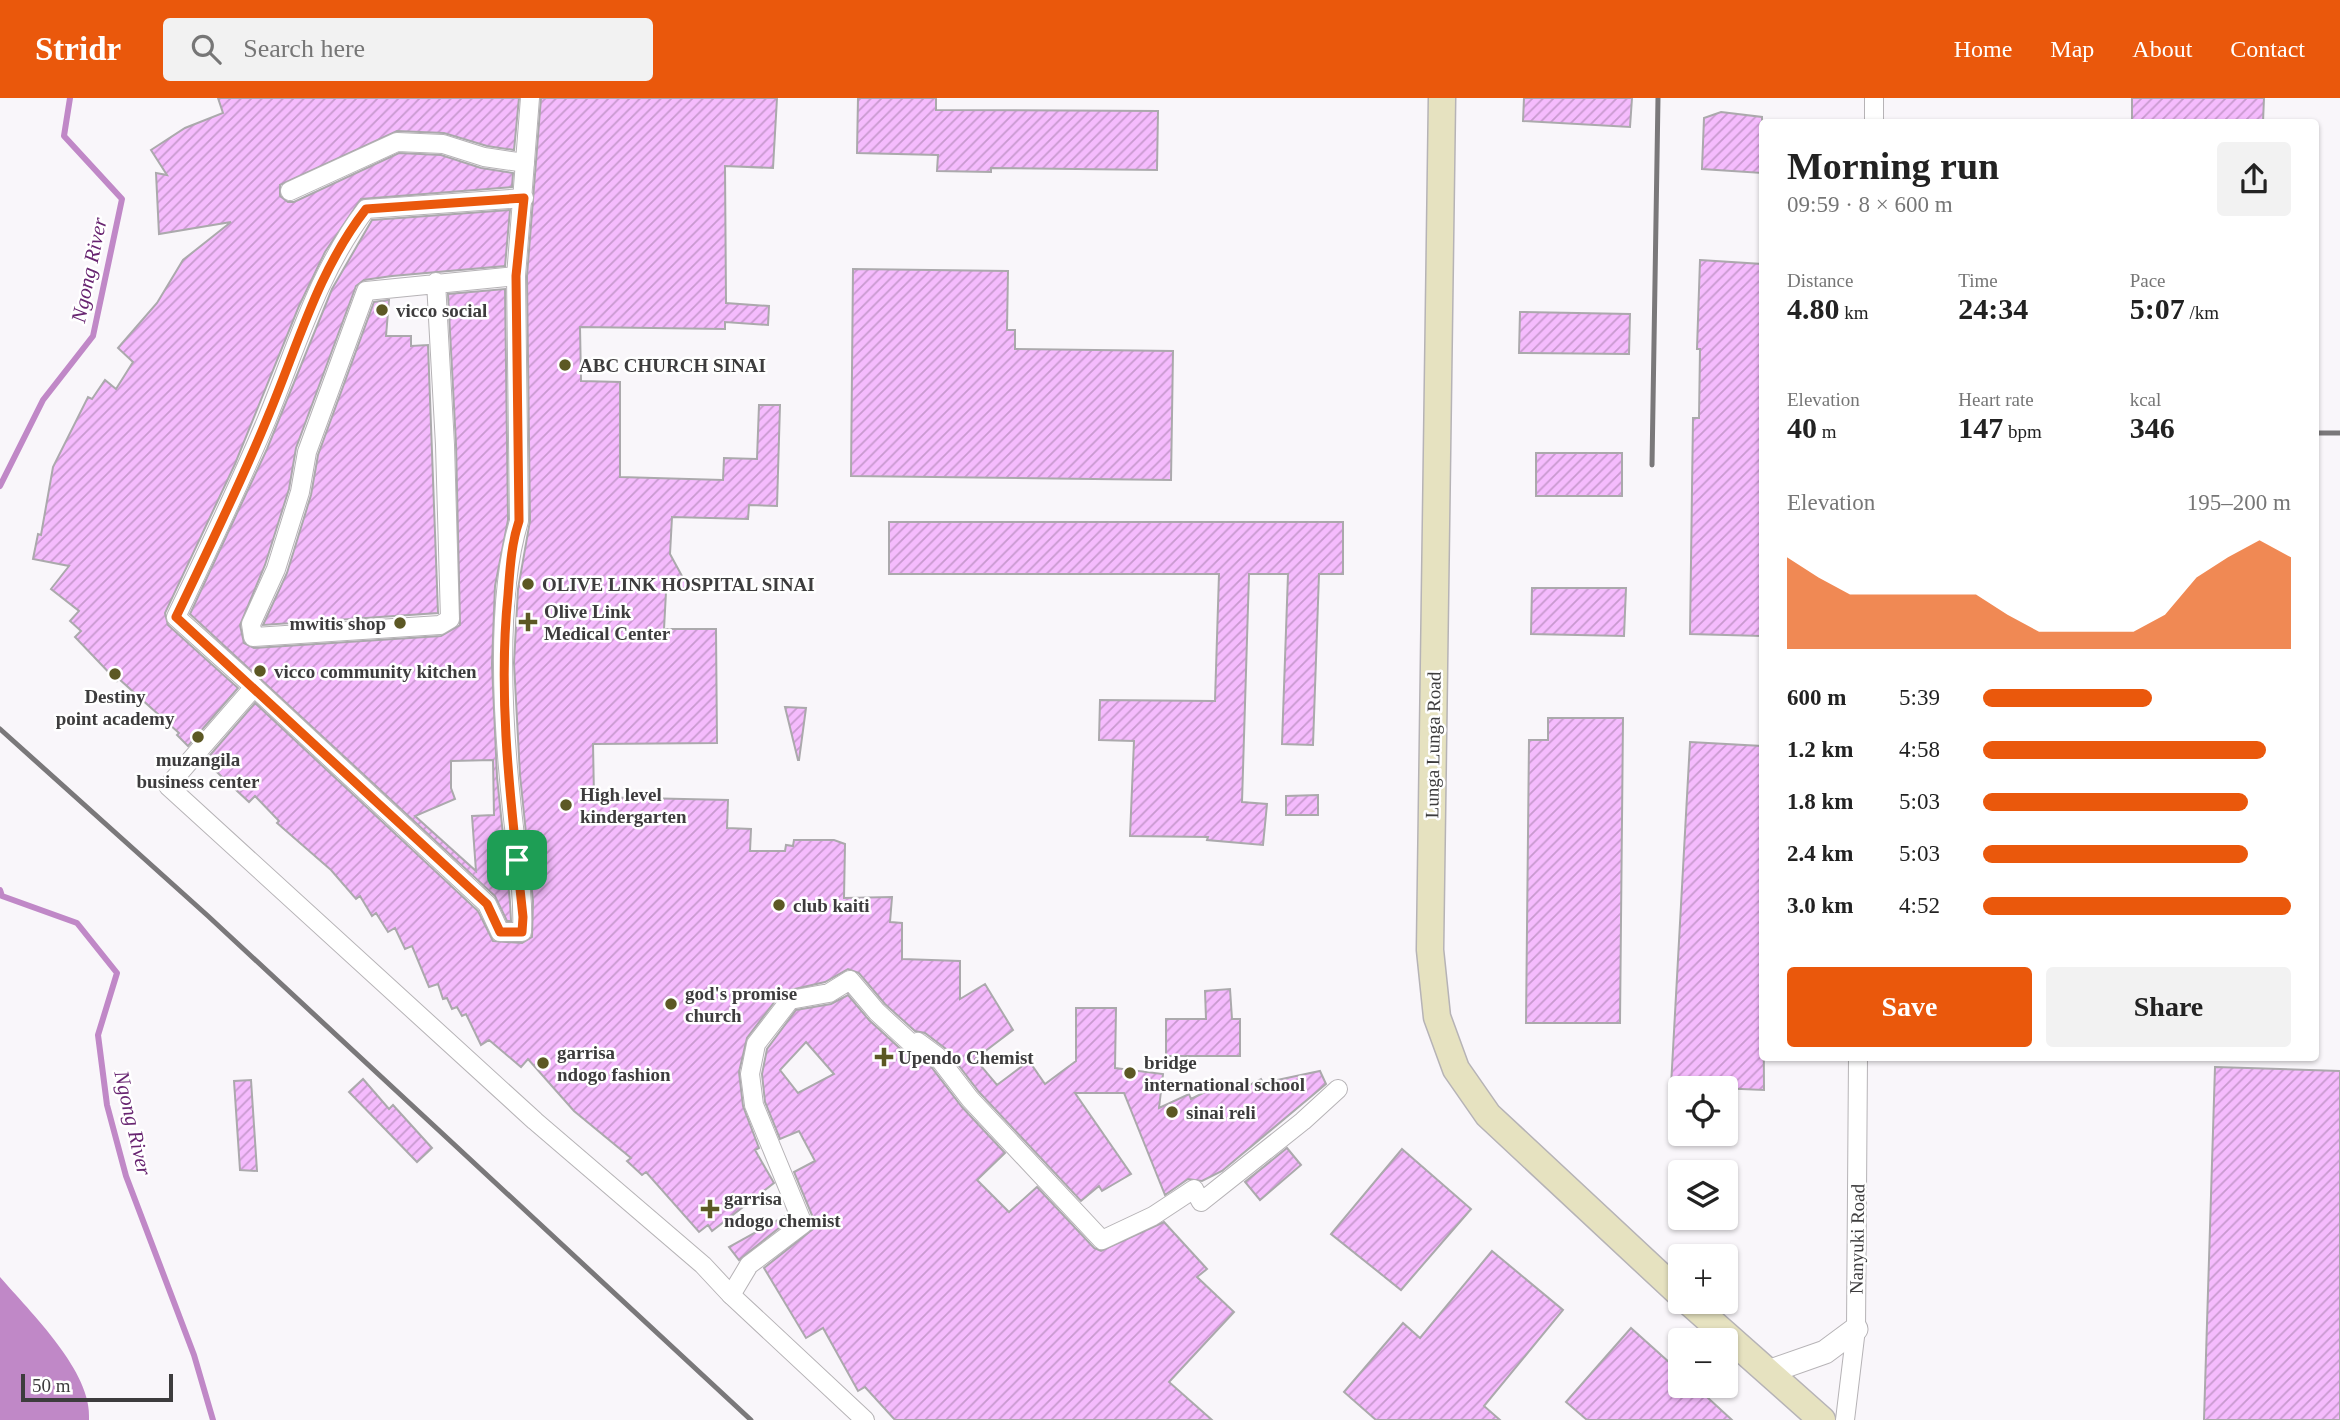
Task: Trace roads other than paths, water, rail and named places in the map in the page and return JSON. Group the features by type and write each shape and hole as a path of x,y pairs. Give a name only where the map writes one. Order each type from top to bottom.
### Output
{"main road":[{"name":"Lunga Lunga Road","path":"1442,98 1430,950 1437,1017 1456,1069 1488,1115 1668,1283"},
{"path":"1703,1314 1822,1420"}],"street":[{"path":"524,198 366,209 350,230 314,294 307,322 256,445 176,617 487,904 500,932 522,932 511,803 503,642 512,543 519,521 516,276 524,198 530,98"},
{"path":"1874,98 1874,119"},
{"path":"290,191 397,142 443,145 484,158 526,163"},
{"path":"436,282 445,445 450,619 440,625 253,636 251,624 280,556 300,492 311,439 366,291 436,282 516,276"},
{"path":"254,687 168,786 535,1121 703,1265 731,1296 865,1420"},
{"path":"731,1296 749,1265 803,1224 754,1105 750,1074 755,1044 790,1000 829,993 850,980 877,1012 913,1045 918,1042 937,1056 996,1127 1102,1240 1153,1216 1194,1189 1201,1202 1303,1121 1338,1089"},
{"name":"Nanyuki Road","path":"1845,1420 1856,1329 1858,1061"},
{"path":"1768,1372 1825,1352 1856,1329"}],"waterway":[{"name":"Ngong River","path":"0,486 43,400 93,336 122,199 64,136 70,98"},
{"name":"Ngong River","path":"0,890 2,896 77,923 117,973 98,1035 107,1105 126,1176 194,1355 213,1420"}],"railway":[{"path":"1652,465 1658,98"},
{"path":"2319,433 2340,433"},
{"path":"0,729 208,916 751,1420"}],"place":[{"name":"vicco social","path":"382,310"},
{"name":"ABC CHURCH SINAI","path":"565,365"},
{"name":"OLIVE LINK HOSPITAL SINAI","path":"528,584"},
{"name":"Olive Link Medical Center","path":"528,622"},
{"name":"mwitis shop","path":"400,623"},
{"name":"vicco community kitchen","path":"260,671"},
{"name":"Destiny point academy","path":"115,674"},
{"name":"muzangila business center","path":"198,737"},
{"name":"High level kindergarten","path":"566,805"},
{"name":"club kaiti","path":"779,905"},
{"name":"god's promise church","path":"671,1004"},
{"name":"Upendo Chemist","path":"884,1057"},
{"name":"garrisa ndogo fashion","path":"543,1063"},
{"name":"bridge international school","path":"1130,1073"},
{"name":"sinai reli","path":"1172,1112"},
{"name":"garrisa ndogo chemist","path":"710,1209"}]}
